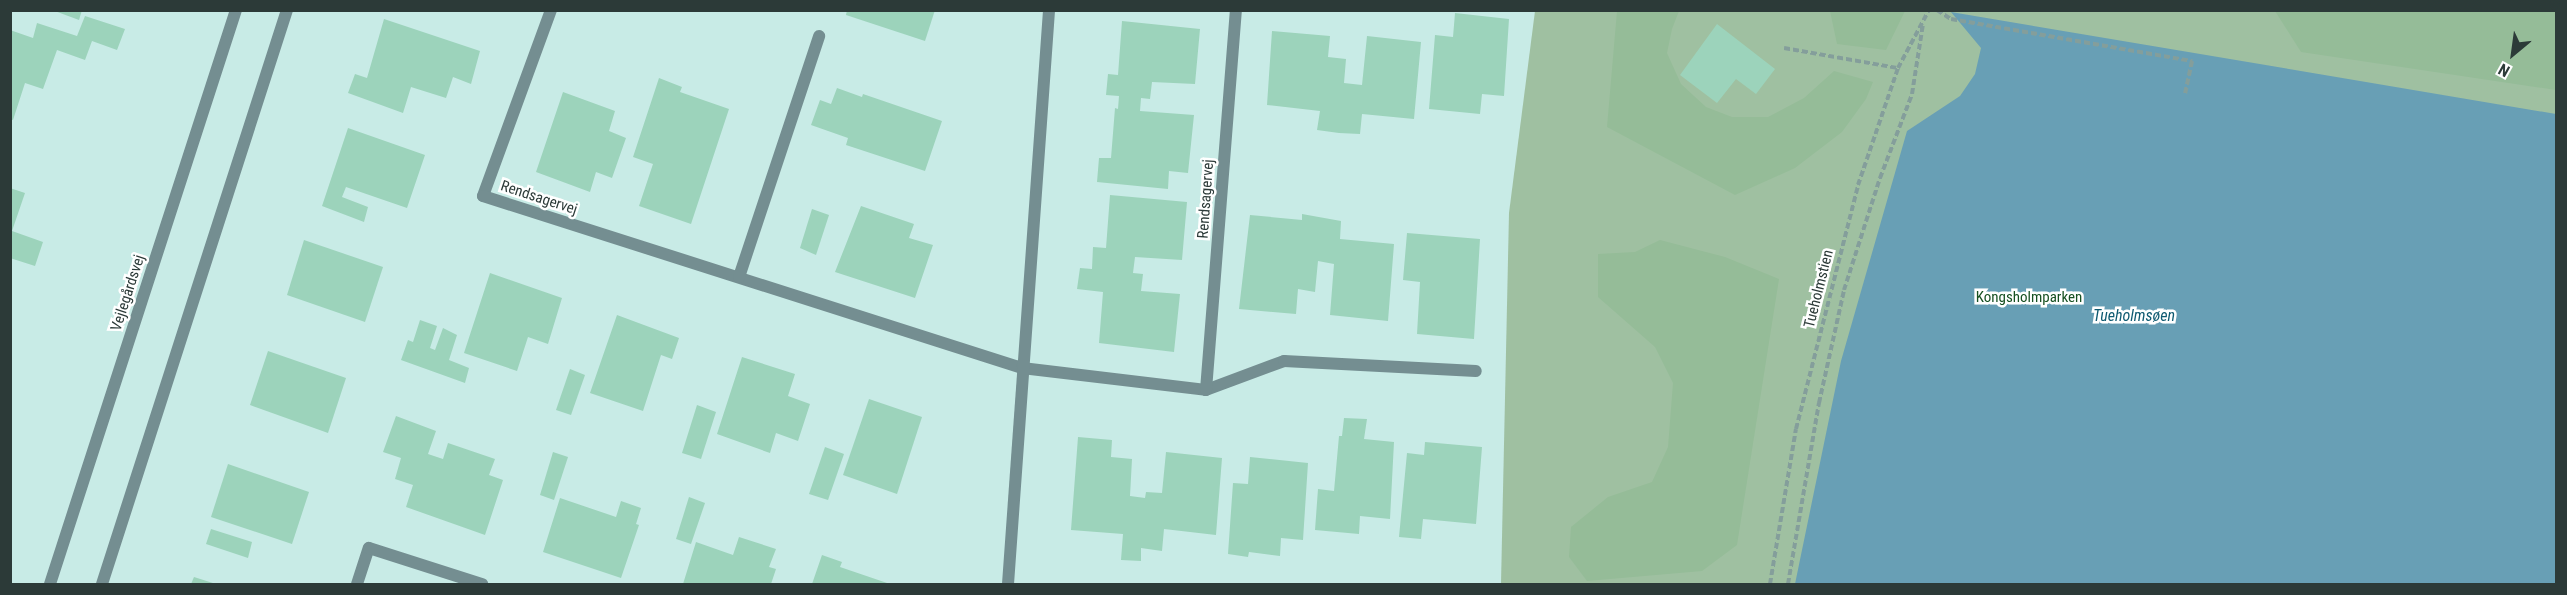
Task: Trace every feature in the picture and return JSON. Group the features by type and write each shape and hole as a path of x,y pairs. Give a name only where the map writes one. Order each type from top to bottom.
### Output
{"street":[{"name":"Vejlegårdsvej","path":"50,585 236,10"},
{"path":"102,585 286,10"},
{"name":"Rendsagervej","path":"551,10 483,196 1022,368 1206,390 1284,361 1476,371"},
{"path":"1008,585 1049,10"},
{"name":"Rendsagervej","path":"1206,390 1236,10"},
{"path":"739,277 819,36"},
{"path":"357,585 369,548 482,585"}],"path":[{"name":"Tueholmstien","path":"1770,585 1796,429 1858,185 1898,68 1929,10"},
{"path":"1936,10 1951,19 2192,61 2185,93"},
{"path":"1788,585 1819,403 1844,290 1880,178 1912,94 1924,19"},
{"path":"1784,48 1898,68"}],"green space":[{"name":"Tueholmsøen","path":"1535,11 2556,11 2556,584 1501,584 1509,213"},
{"path":"1617,11 1679,11 1667,53 1681,84 1706,107 1732,117 1768,117 1804,98 1834,71 1873,82 1866,99 1842,132 1795,168 1735,195 1607,127"},
{"path":"1830,11 1905,11 1886,50 1837,44"},
{"path":"2275,11 2556,11 2556,90 2301,52"},
{"path":"1660,240 1725,257 1779,279 1737,545 1702,571 1587,581 1569,557 1571,527 1608,497 1652,482 1668,447 1673,383 1655,347 1598,297 1598,254 1635,252"}],"water":[{"name":"Tueholmsøen","path":"1951,12 2556,114 2556,584 1795,584 1841,361 1907,131 1960,96 1975,74 1981,48"}],"building":[{"path":"52,10 82,10 79,20"},
{"path":"847,10 935,10 925,41 846,15"},
{"path":"1455,13 1509,19 1504,96 1482,94 1480,114 1429,109 1435,35 1453,37"},
{"path":"85,16 125,29 117,50 92,41 85,60 57,50 43,89 25,83 13,120 10,119 10,30 33,38 37,23 77,36"},
{"path":"384,19 480,51 471,84 453,77 446,98 411,87 403,113 348,93 355,74 367,78"},
{"path":"1122,21 1200,29 1195,84 1152,82 1150,99 1141,98 1140,111 1194,115 1188,173 1169,171 1168,189 1097,182 1099,158 1111,158 1115,108 1118,109 1119,96 1106,95 1108,74 1118,75"},
{"path":"1717,24 1775,69 1756,94 1736,79 1717,103 1680,75"},
{"path":"1272,31 1330,36 1328,57 1346,59 1344,83 1362,85 1367,36 1421,42 1414,119 1362,114 1360,134 1339,133 1317,130 1320,111 1267,105"},
{"path":"659,78 682,87 680,92 729,109 691,224 639,206 653,164 633,157"},
{"path":"837,88 862,97 863,94 942,121 925,171 846,145 848,138 811,125 820,100 831,104"},
{"path":"563,92 615,111 609,131 626,138 612,178 596,172 590,192 536,172"},
{"path":"348,128 425,155 407,208 346,187 342,197 368,207 364,222 322,206"},
{"path":"10,188 25,193 12,231 43,242 35,266 10,258"},
{"path":"1110,195 1187,202 1182,260 1135,257 1133,273 1143,274 1141,291 1180,294 1174,352 1099,343 1103,292 1077,289 1080,268 1092,269 1093,247 1106,248"},
{"path":"861,206 914,224 909,238 933,245 915,298 835,272"},
{"path":"812,209 829,215 816,255 800,248"},
{"path":"1302,214 1341,221 1340,239 1394,244 1388,321 1330,315 1334,264 1318,261 1315,292 1298,289 1296,314 1239,309 1250,215 1302,220"},
{"path":"1407,233 1480,239 1474,339 1417,334 1420,282 1403,280"},
{"path":"304,240 383,267 365,322 287,295"},
{"path":"490,273 562,298 548,344 528,337 517,371 464,353"},
{"path":"617,315 679,338 672,359 661,355 643,411 590,393"},
{"path":"420,320 437,326 430,348 435,350 443,328 457,335 449,360 469,368 465,383 401,360 408,340 413,342"},
{"path":"268,351 346,378 328,433 250,405"},
{"path":"742,357 795,374 788,396 810,404 798,441 776,433 770,453 717,434"},
{"path":"570,369 585,375 571,415 556,410"},
{"path":"869,399 922,417 897,494 843,475"},
{"path":"697,405 716,412 701,459 682,453"},
{"path":"396,416 436,431 428,454 443,459 448,443 495,459 489,475 503,480 485,535 406,507 413,485 395,479 401,458 383,452"},
{"path":"1344,418 1367,419 1364,439 1394,442 1390,519 1360,516 1359,534 1315,530 1318,489 1334,491 1339,436 1342,436"},
{"path":"1078,437 1112,440 1111,457 1132,459 1130,496 1145,498 1146,492 1162,493 1166,452 1222,458 1216,535 1164,529 1162,551 1141,548 1141,561 1121,560 1123,534 1071,530"},
{"path":"1425,442 1482,447 1476,524 1423,519 1421,539 1399,537 1407,453 1424,455"},
{"path":"825,447 844,454 828,500 809,494"},
{"path":"553,452 568,457 554,500 540,495"},
{"path":"1250,457 1308,463 1303,540 1281,538 1280,556 1249,552 1248,557 1228,554 1233,483 1248,484"},
{"path":"228,464 309,492 292,544 211,517"},
{"path":"689,497 705,503 691,544 676,539"},
{"path":"560,498 616,517 621,501 641,508 636,524 639,525 621,578 543,552"},
{"path":"211,529 252,542 248,558 206,544"},
{"path":"739,537 776,549 769,567 776,569 771,584 683,584 696,542 733,555"},
{"path":"822,555 842,562 840,567 890,584 812,584"},
{"path":"194,577 216,584 191,584"}],"park label":[{"name":"Kongsholmparken","path":"2029,298"}]}
